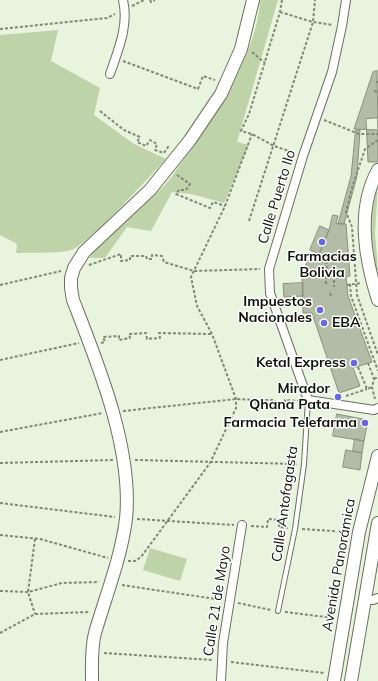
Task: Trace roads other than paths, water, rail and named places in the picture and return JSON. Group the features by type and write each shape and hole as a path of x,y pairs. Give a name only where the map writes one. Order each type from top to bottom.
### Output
{"street":[{"path":"110,74 123,36 125,9 123,0"},
{"path":"92,681 92,652 95,633 118,560 126,519 126,475 113,412 89,341 72,300 70,288 74,268 84,252 159,179 179,154 221,94 241,49 253,0"},
{"name":"Calle Puerto Ilo","path":"308,400 270,293 269,269 303,156 332,72 346,0"},
{"path":"378,170 366,204 364,221 366,250 378,300"},
{"path":"308,400 374,410 378,408"},
{"name":"Avenida Panorámica","path":"334,681 359,532 378,456"},
{"path":"351,681 378,523"},
{"name":"Calle 21 de Mayo","path":"221,681 223,643 242,525"},
{"path":"365,600 378,598"},
{"path":"340,644 357,647"}],"lane":[{"name":"Calle Antofagasta","path":"278,611 295,528 304,464 308,400"}],"place":[{"name":"Farmacias Bolivia","path":"322,242"},
{"name":"Impuestos Nacionales","path":"320,310"},
{"name":"EBA","path":"324,323"},
{"name":"Ketal Express","path":"354,363"},
{"name":"Mirador Qhana Pata","path":"338,397"},
{"name":"Farmacia Telefarma","path":"365,423"}]}
